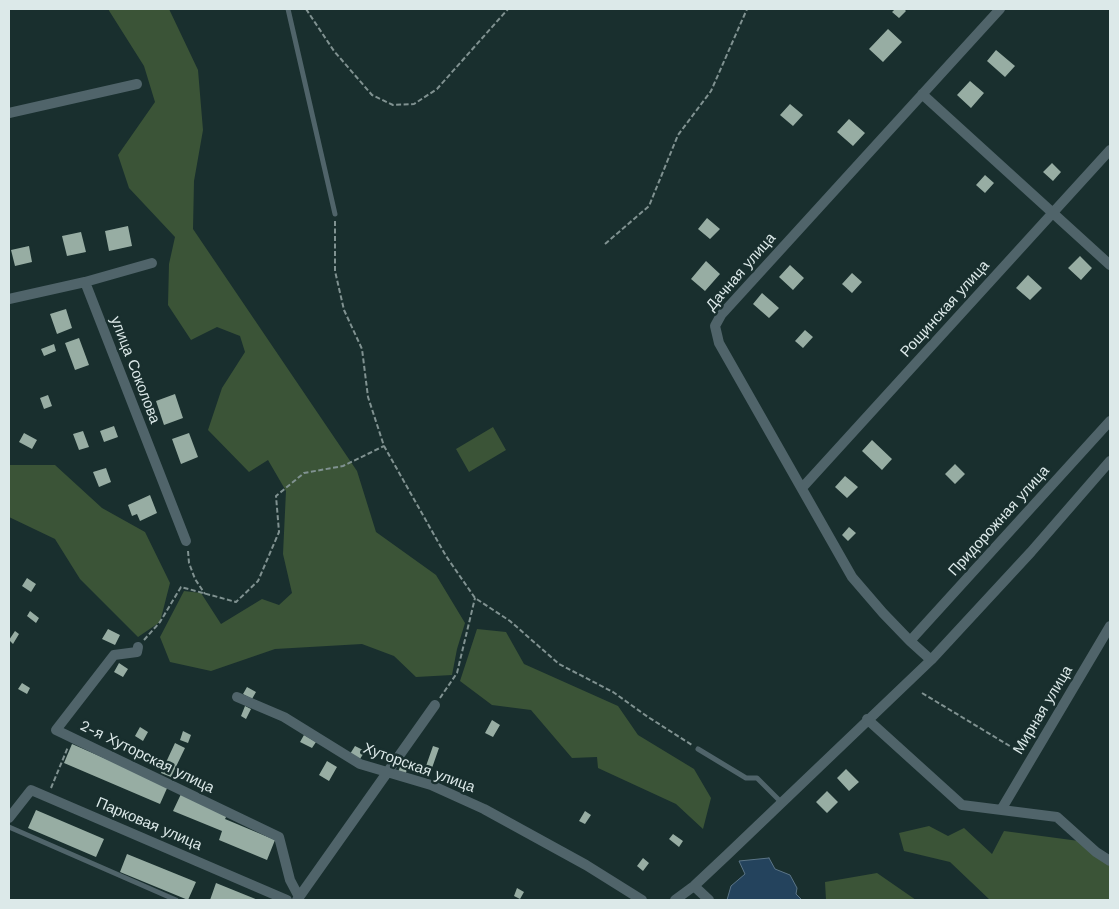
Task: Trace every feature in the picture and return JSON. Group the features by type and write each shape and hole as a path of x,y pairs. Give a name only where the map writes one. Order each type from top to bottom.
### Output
{"street":[{"name":"Дачная улица","path":"931,660 910,642 852,577 720,343 715,326 721,315 1000,9"},
{"path":"9,113 137,84"},
{"path":"922,94 1110,265"},
{"name":"Рощинская улица","path":"802,488 1110,150"},
{"path":"9,299 85,282 152,264"},
{"name":"улица Соколова","path":"85,282 186,541"},
{"name":"Придорожная улица","path":"910,642 1110,421"},
{"path":"675,900 694,886 931,660 1031,552 1110,462"},
{"name":"Мирная улица","path":"1002,810 1110,626"},
{"name":"2-я Хуторская улица","path":"138,647 137,652 114,655 56,730 279,838 290,880 298,898"},
{"name":"Хуторская улица","path":"237,697 284,717 360,764 431,786 484,808 586,865 642,900"},
{"path":"298,898 388,774 435,705"},
{"path":"868,719 962,805 1057,816 1096,852 1110,861"},
{"name":"Парковая улица","path":"9,818 31,790 287,900"},
{"path":"694,886 709,900"}],"lane":[{"path":"288,9 335,214"},
{"path":"698,749 746,778 757,778 781,802"},
{"path":"9,827 176,900"}],"path":[{"path":"306,9 334,50 372,95 393,105 414,104 437,89 508,9"},
{"path":"605,244 649,206 678,135 711,91 747,9"},
{"path":"335,214 334,271 344,310 362,349 368,398 384,446 446,556 475,598 510,621 559,664 614,692 648,718 698,749"},
{"path":"138,647 160,622 181,587 236,602 258,581 279,532 276,496 304,473 343,466 384,446"},
{"path":"186,541 189,563 195,579 206,594"},
{"path":"435,705 457,673 475,598"},
{"path":"922,693 1031,758"},
{"path":"48,797 72,737"}],"green space":[{"path":"108,9 169,9 198,70 203,130 194,181 193,229 357,471 376,532 436,575 465,623 452,675 416,677 394,656 362,644 275,649 211,671 170,662 160,637 184,591 201,593 221,624 262,599 279,605 292,593 283,554 286,491 268,460 249,472 208,430 222,388 245,352 240,336 217,327 191,340 168,305 169,264 175,237 129,188 118,155 155,102 144,66"},
{"path":"493,427 506,450 469,472 456,449"},
{"path":"9,465 55,465 102,508 145,532 170,583 160,622 138,637 80,579 55,539 9,517"},
{"path":"477,629 506,632 524,664 618,706 638,735 694,769 711,798 703,829 676,804 598,768 597,757 572,758 531,710 492,705 460,681"},
{"path":"929,826 948,836 964,828 992,854 1004,831 1079,841 1110,860 1110,900 990,900 950,862 904,851 899,833"},
{"path":"877,873 916,900 826,900 825,882"}],"water":[{"path":"769,858 775,869 790,875 797,888 796,894 802,900 727,900 731,886 745,874 739,861"}],"building":[{"path":"895,9 904,9 906,11 899,18 892,12"},
{"path":"888,29 902,42 883,62 869,49"},
{"path":"996,50 1015,66 1005,77 987,61"},
{"path":"970,81 984,93 971,108 957,95"},
{"path":"790,104 803,115 793,126 780,115"},
{"path":"849,119 865,133 853,146 837,132"},
{"path":"1052,163 1061,172 1053,181 1043,172"},
{"path":"985,175 994,183 985,193 976,185"},
{"path":"707,218 720,229 710,239 698,229"},
{"path":"128,226 132,246 109,251 105,231"},
{"path":"81,232 86,252 67,256 62,236"},
{"path":"29,246 32,262 15,266 11,250"},
{"path":"1080,256 1092,268 1081,280 1068,268"},
{"path":"706,261 720,274 705,291 691,279"},
{"path":"790,265 804,278 793,290 779,277"},
{"path":"852,273 862,282 852,293 842,284"},
{"path":"1028,275 1042,288 1030,300 1016,288"},
{"path":"762,293 779,308 769,318 753,304"},
{"path":"66,309 72,328 57,334 50,314"},
{"path":"805,330 813,337 803,348 795,341"},
{"path":"79,338 89,365 75,370 65,343"},
{"path":"54,344 56,351 44,356 41,349"},
{"path":"175,394 183,418 164,425 156,401"},
{"path":"48,395 52,406 44,409 40,398"},
{"path":"114,426 118,437 104,442 100,431"},
{"path":"83,431 89,447 79,450 73,434"},
{"path":"24,433 37,440 32,449 19,442"},
{"path":"189,433 198,457 181,464 172,439"},
{"path":"872,440 892,459 882,470 862,451"},
{"path":"955,464 965,474 955,484 945,474"},
{"path":"106,468 111,482 99,487 93,472"},
{"path":"845,476 858,487 847,498 835,487"},
{"path":"150,495 157,513 140,521 137,514 132,516 128,505"},
{"path":"849,527 856,533 848,541 842,535"},
{"path":"27,578 36,584 31,592 22,586"},
{"path":"30,611 39,618 36,623 27,616"},
{"path":"108,629 120,635 115,645 102,639"},
{"path":"15,631 19,634 13,644 9,640"},
{"path":"119,663 128,669 123,677 114,672"},
{"path":"22,683 30,688 27,694 18,689"},
{"path":"247,687 256,692 252,699 243,694"},
{"path":"245,706 251,709 246,719 241,716"},
{"path":"492,720 500,725 493,737 485,733"},
{"path":"140,727 148,732 143,741 135,736"},
{"path":"183,731 191,735 188,743 180,740"},
{"path":"304,735 316,742 312,748 300,742"},
{"path":"175,743 185,748 171,777 161,773"},
{"path":"72,744 168,786 160,804 64,763"},
{"path":"355,746 365,751 360,759 350,754"},
{"path":"433,746 439,748 432,768 426,766"},
{"path":"403,759 410,762 405,775 398,772"},
{"path":"327,761 337,767 329,781 319,775"},
{"path":"846,769 859,782 849,791 837,778"},
{"path":"827,791 838,802 827,813 816,802"},
{"path":"181,794 228,813 225,819 275,840 267,860 219,840 222,831 173,811"},
{"path":"36,810 104,839 96,857 28,828"},
{"path":"585,811 591,815 585,824 579,821"},
{"path":"673,834 683,841 679,847 669,839"},
{"path":"127,854 196,882 188,900 120,872"},
{"path":"643,858 649,863 643,871 637,866"},
{"path":"216,883 258,900 210,900"},
{"path":"517,888 524,892 520,899 514,896"}]}
